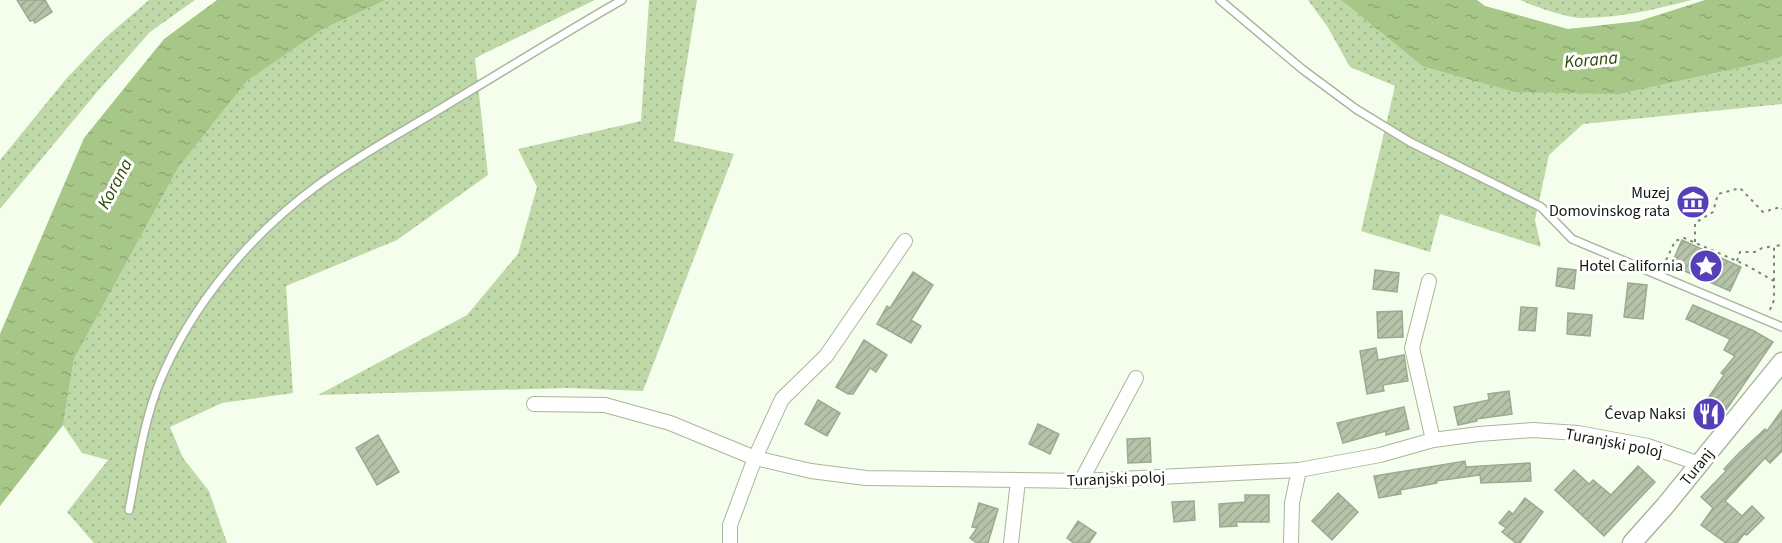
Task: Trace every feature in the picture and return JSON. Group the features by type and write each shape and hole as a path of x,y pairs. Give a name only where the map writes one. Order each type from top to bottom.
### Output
{"main road":[{"name":"Turanj","path":"1632,543 1700,464 1782,362"}],"street":[{"path":"730,543 730,525 755,458 782,399 826,356 905,241"},
{"path":"1429,280 1412,348 1433,440"},
{"path":"1081,481 1136,378"},
{"name":"Turanjski poloj","path":"534,404 605,405 670,423 755,458 811,471 866,478 1081,481 1299,470 1380,455 1433,440 1533,430 1578,433 1648,446 1700,464"},
{"path":"1291,543 1292,503 1299,470"},
{"path":"1011,543 1018,481"}],"lane":[{"path":"129,510 152,406 172,354 201,306 254,241 295,203 340,170 622,0"},
{"path":"1220,0 1320,83 1382,126 1541,207 1572,239 1782,327"}],"path":[{"path":"1695,243 1695,223 1713,212 1718,194 1740,188 1763,212 1781,207 1782,209"},
{"path":"1659,276 1675,241 1684,238 1732,261 1737,261 1774,281"},
{"path":"1737,261 1740,252 1755,252 1762,248 1782,245"},
{"path":"1770,308 1774,281 1774,246"},
{"path":"1767,293 1773,295"}],"shaded area":[{"path":"149,0 195,0 150,32 0,209 0,160 66,79 105,38"},
{"path":"386,0 595,0 475,58 488,175 397,240 286,286 293,393 222,403 170,427 183,458 209,491 227,543 94,543 67,512 108,460 82,453 63,425 74,359 178,168 247,81 323,29"},
{"path":"649,0 697,0 674,141 734,154 643,391 568,388 318,395 467,315 518,254 537,187 518,149 641,121"},
{"path":"1308,0 1341,0 1422,66 1620,94 1766,62 1782,56 1782,104 1583,124 1549,155 1535,220 1541,247 1440,214 1430,252 1361,231 1395,86 1350,67 1327,26"},
{"path":"1520,0 1692,0 1624,15 1582,18 1559,14"}],"water":[{"name":"Korana","path":"217,0 386,0 323,29 247,81 178,168 74,359 63,425 0,506 0,334 84,138 164,39"},
{"name":"Korana","path":"1341,0 1477,0 1485,6 1568,29 1639,21 1705,0 1782,0 1782,56 1766,62 1620,94 1515,92 1422,66"}],"building":[{"path":"17,0 45,0 52,12 35,23 33,20 30,21"},
{"path":"1682,240 1741,267 1730,291 1671,265"},
{"path":"1558,268 1576,270 1574,289 1556,286"},
{"path":"1375,270 1399,273 1397,292 1373,289"},
{"path":"913,272 933,285 911,320 921,326 911,343 877,324 887,306 890,308"},
{"path":"1628,283 1647,285 1643,319 1624,317"},
{"path":"1693,305 1754,331 1773,342 1726,410 1723,408 1710,424 1699,414 1711,400 1708,398 1724,375 1721,373 1735,356 1724,350 1730,339 1686,319"},
{"path":"1521,307 1537,308 1535,331 1519,330"},
{"path":"1402,311 1403,337 1378,338 1377,312"},
{"path":"1568,313 1592,315 1590,336 1567,334"},
{"path":"864,340 887,355 876,372 870,368 853,394 848,394 836,387"},
{"path":"1376,348 1378,360 1404,355 1408,381 1383,385 1384,391 1367,394 1360,351"},
{"path":"1509,391 1512,414 1476,419 1477,421 1458,425 1454,407 1489,400 1488,394"},
{"path":"818,400 840,413 827,436 805,424"},
{"path":"1404,407 1409,429 1386,435 1386,431 1343,443 1337,423"},
{"path":"1782,410 1782,451 1770,463 1765,458 1725,501 1742,516 1752,506 1764,518 1747,535 1744,534 1737,543 1726,543 1701,525 1713,508 1701,497 1726,471 1724,469 1739,453 1765,429 1767,431"},
{"path":"1038,424 1059,434 1050,454 1029,444"},
{"path":"378,435 399,472 377,485 356,448"},
{"path":"1150,438 1151,462 1128,463 1127,439"},
{"path":"1465,461 1466,467 1530,463 1531,481 1481,483 1480,475 1436,481 1437,483 1400,490 1401,494 1379,498 1374,476"},
{"path":"1638,466 1655,482 1604,536 1555,490 1574,470 1589,484 1593,480 1611,495"},
{"path":"1338,493 1358,512 1332,540 1312,521"},
{"path":"1245,495 1269,495 1269,522 1236,522 1237,526 1220,527 1219,504 1245,502"},
{"path":"1525,498 1543,512 1520,543 1516,543 1502,532 1506,528 1499,523 1509,511 1513,514"},
{"path":"1194,501 1195,520 1174,522 1172,502"},
{"path":"979,503 998,509 988,543 977,543 970,538 977,528 972,527"},
{"path":"1078,521 1096,533 1089,543 1074,543 1067,538"}],"place":[{"name":"Muzej Domovinskog rata","path":"1693,202"},
{"name":"Hotel California","path":"1706,266"},
{"name":"Ćevap Naksi","path":"1709,414"}]}
